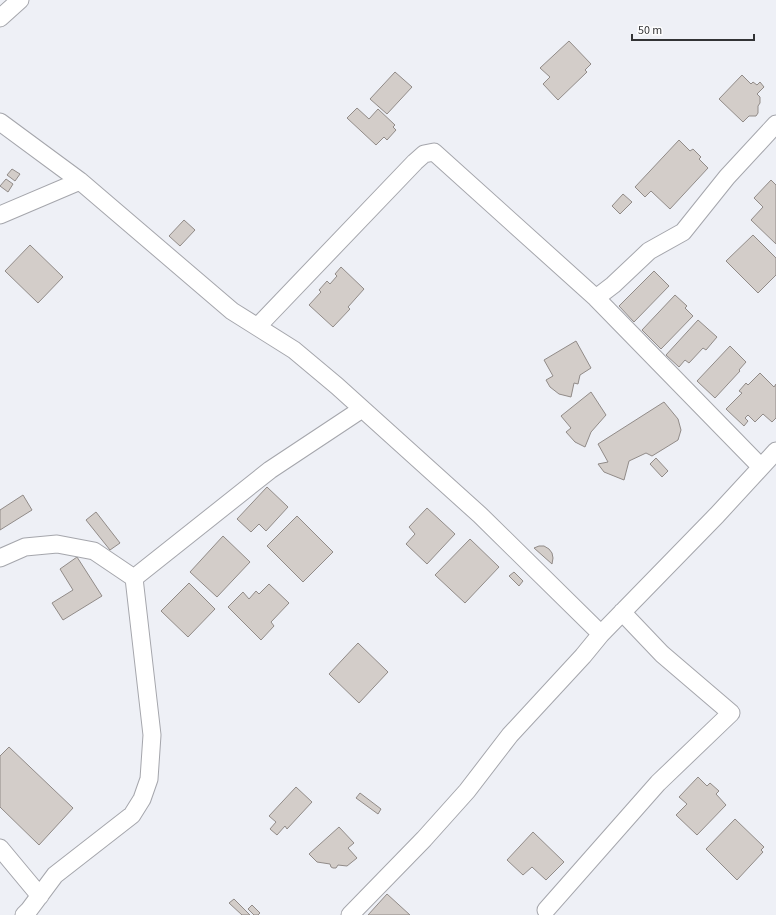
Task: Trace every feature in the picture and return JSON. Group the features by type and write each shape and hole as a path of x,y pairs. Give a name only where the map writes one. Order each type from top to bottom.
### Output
{"street":[{"path":"0,18 20,0"},
{"path":"0,122 80,181 232,311 294,350 337,386 480,515 601,634"},
{"path":"596,298 613,285 649,251 683,232 727,177 776,124"},
{"path":"258,326 415,162 424,154 434,152 596,298 762,467"},
{"path":"0,215 80,181"},
{"path":"134,578 270,470 362,409"},
{"path":"350,915 424,839 467,791 510,735 583,656 601,634 776,451"},
{"path":"0,558 25,547 57,544 94,551 134,578 152,735 149,779 142,799 132,815 55,875 24,915"},
{"path":"546,910 658,783 731,713 662,654 622,612"},
{"path":"0,848 40,896"}],"building":[{"path":"569,41 591,64 585,70 587,72 558,100 543,84 550,77 540,68"},
{"path":"395,72 412,87 387,114 370,99"},
{"path":"742,75 751,84 753,82 757,85 760,82 764,87 757,94 760,97 758,113 756,116 749,116 743,122 719,99"},
{"path":"357,108 369,119 378,109 395,125 393,127 396,130 387,140 384,137 376,145 347,118"},
{"path":"679,140 690,151 693,149 701,157 699,159 708,168 670,209 651,191 645,197 635,187"},
{"path":"12,169 20,174 15,181 7,175"},
{"path":"6,179 13,184 8,192 0,186"},
{"path":"771,180 776,185 776,244 751,220 763,207 754,198"},
{"path":"623,194 632,202 620,214 612,206"},
{"path":"184,220 195,230 180,246 169,236"},
{"path":"753,235 776,258 776,275 758,293 726,261"},
{"path":"30,245 63,277 38,303 5,271"},
{"path":"341,267 364,289 348,307 350,309 333,327 309,305 321,292 319,290 327,281 330,284 337,276 335,274"},
{"path":"654,271 669,286 634,322 619,306"},
{"path":"675,295 687,306 685,308 693,316 661,349 642,330"},
{"path":"698,320 717,337 706,350 703,348 689,363 685,360 679,367 666,355"},
{"path":"576,341 591,368 580,375 578,384 574,383 571,397 559,394 550,387 546,380 553,376 544,360"},
{"path":"730,346 746,362 739,370 740,371 715,398 697,381"},
{"path":"760,373 774,387 776,384 776,418 772,422 763,414 755,422 748,415 745,418 748,421 744,426 726,409 742,393 739,391 746,383 748,385"},
{"path":"591,392 606,415 591,432 585,447 575,442 566,432 571,428 561,416"},
{"path":"664,402 678,419 681,430 678,440 652,456 646,453 629,461 624,480 604,472 598,464 608,462 598,444"},
{"path":"656,458 668,471 662,477 650,464"},
{"path":"267,487 288,507 266,531 259,524 251,532 237,519"},
{"path":"23,495 32,510 0,530 0,510"},
{"path":"427,508 455,534 427,564 406,544 415,534 409,527"},
{"path":"96,512 120,543 110,550 86,520"},
{"path":"297,516 333,552 303,582 267,546"},
{"path":"223,536 250,562 217,597 190,572"},
{"path":"470,539 499,567 465,603 435,575"},
{"path":"544,546 552,553 552,564 534,548"},
{"path":"77,557 102,596 63,620 52,603 73,590 60,569"},
{"path":"514,572 523,581 519,586 509,576"},
{"path":"189,583 215,609 188,637 161,611"},
{"path":"269,584 289,603 271,622 274,626 261,640 228,607 243,592 249,599 256,591 259,594"},
{"path":"358,643 388,672 359,703 329,674"},
{"path":"9,747 73,808 39,845 0,807 0,756"},
{"path":"698,777 707,786 710,783 719,791 716,794 726,805 697,835 676,815 687,804 679,797"},
{"path":"296,787 312,802 287,829 285,826 277,835 270,829 276,822 269,816"},
{"path":"360,793 381,809 378,814 356,798"},
{"path":"735,819 764,847 761,850 763,852 737,880 706,849"},
{"path":"339,827 354,843 348,848 357,858 347,866 338,865 336,868 333,868 330,864 317,862 309,854"},
{"path":"533,832 564,862 546,880 532,867 523,875 507,860"},
{"path":"387,894 410,915 368,915"},
{"path":"234,899 250,915 242,915 229,903"},
{"path":"252,905 260,913 258,915 254,915 248,909"}]}
